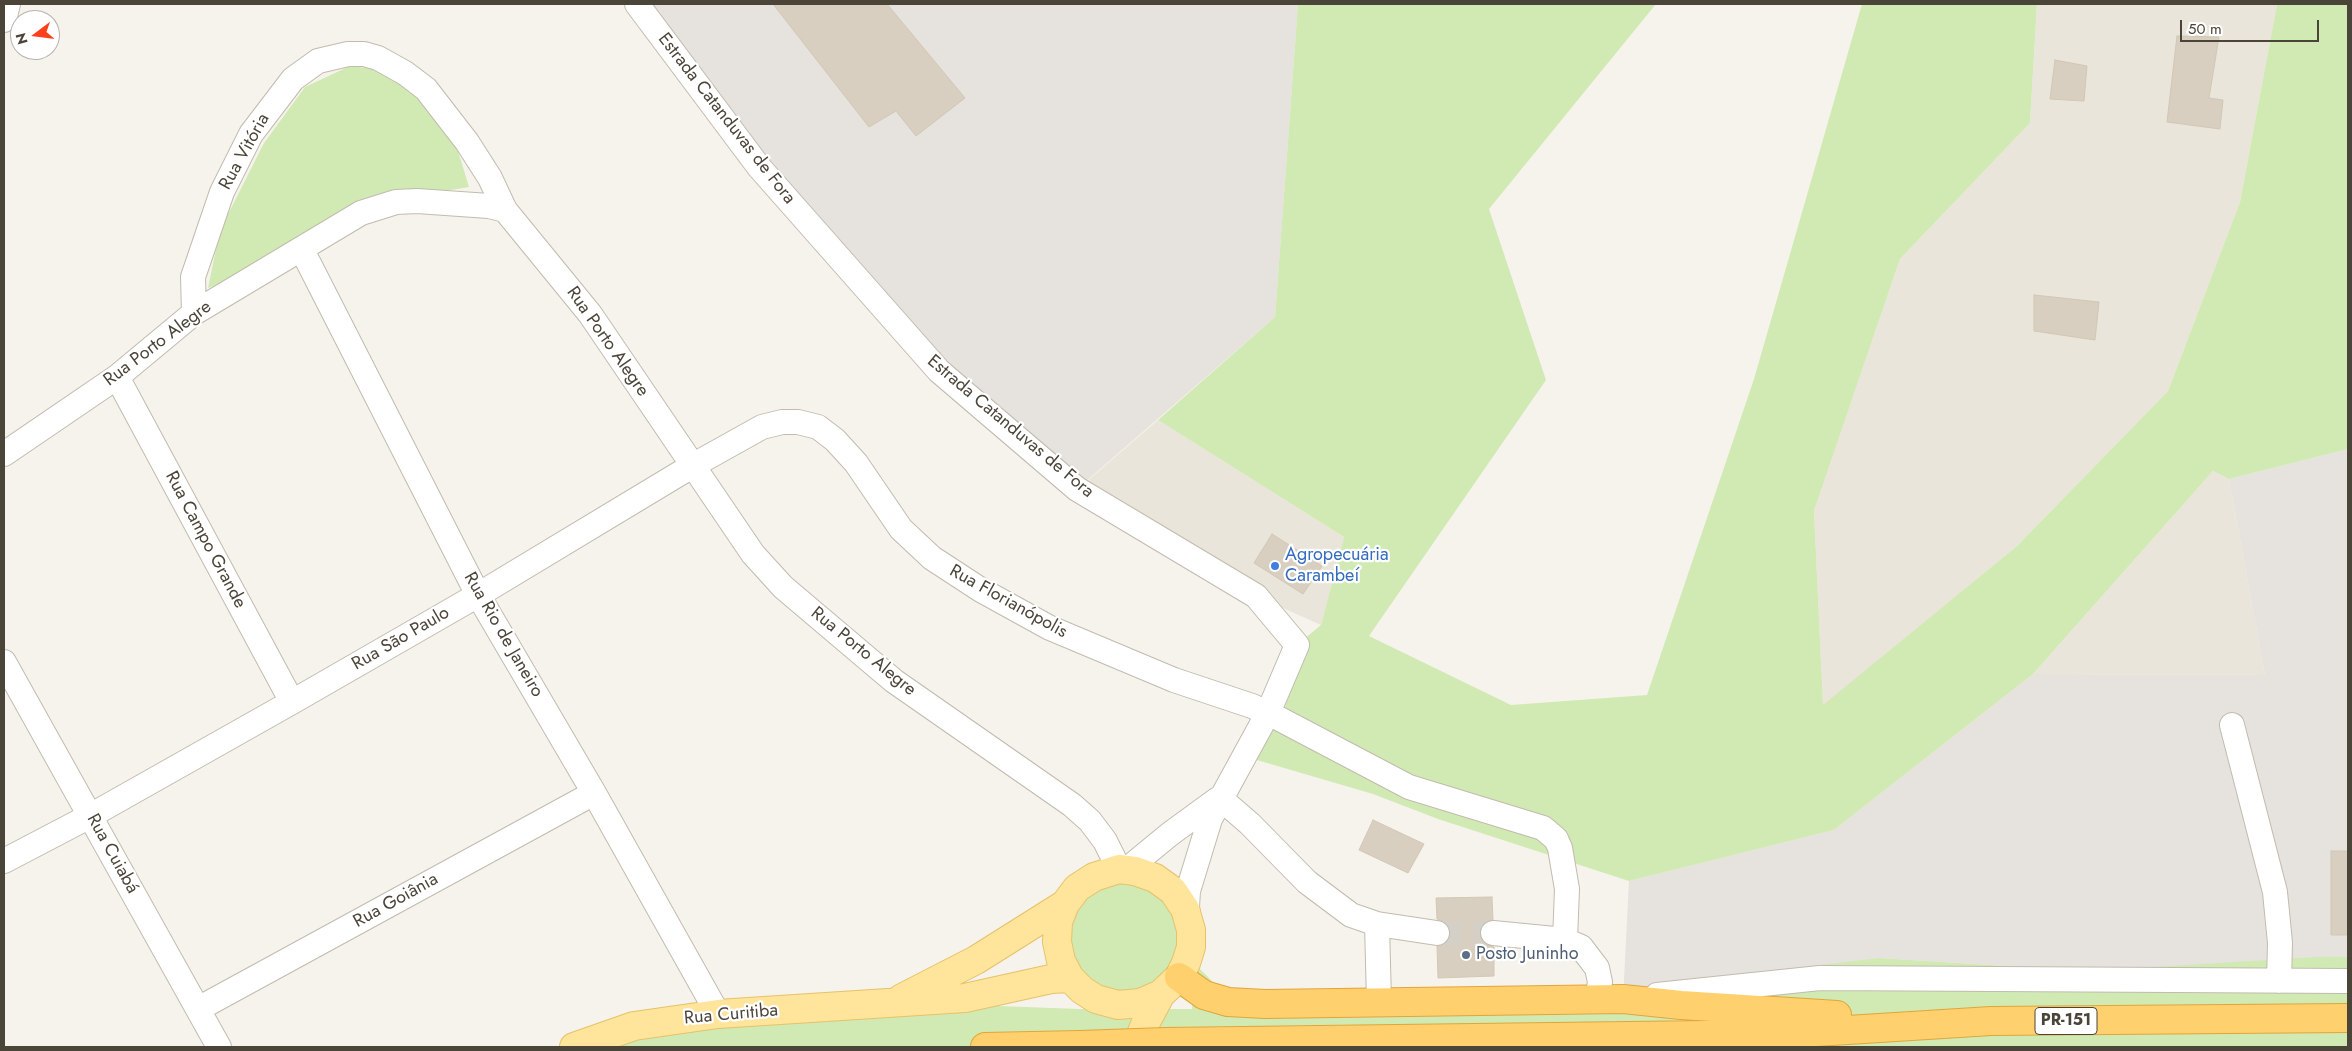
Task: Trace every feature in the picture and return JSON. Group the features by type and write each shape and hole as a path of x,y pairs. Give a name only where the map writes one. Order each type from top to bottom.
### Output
{"highway":[{"path":"1170,986 1228,1002 1266,1004 1610,999 1795,1013 1991,1021"},
{"name":"PR-151","path":"985,1047 1165,1042 1784,1034 1991,1021 2348,1018"}],"main road":[{"path":"1122,870 1135,871 1155,878 1173,891 1185,909 1191,930 1191,947 1186,963 1170,986 1136,1047 1120,1023 1096,999 1082,990 1070,978 1061,961 1057,942 1058,922 1065,904 1077,888 1094,877 1122,870"},
{"path":"892,1002 976,960 1065,904"},
{"name":"Rua Curitiba","path":"574,1047 634,1026 718,1014 965,998 1051,979 1070,978"},
{"path":"1096,999 1118,1005 1140,1003 1170,986"}],"street":[{"path":"4,20 8,4"},
{"name":"Estrada Catanduvas de Fora","path":"637,4 758,167 938,371 1078,489 1256,596 1297,645 1268,713 1210,819 1188,890 1186,907 1191,930"},
{"name":"Rua Vitória","path":"194,313 193,277 222,192 247,142 266,111 293,79 318,61 348,54 364,54 378,58 405,73 426,88 467,142 490,178 505,210"},
{"name":"Rua Porto Alegre","path":"4,454 117,377 194,313 361,213 396,202 417,201 488,206 505,210 590,314 753,554 783,587 894,681 1072,805 1090,821 1105,841 1122,870"},
{"name":"Rua Rio de Janeiro","path":"302,250 478,595 594,793 718,1014"},
{"name":"Rua Campo Grande","path":"117,377 292,702"},
{"name":"Rua São Paulo","path":"4,861 90,816 292,702 478,595 692,466 762,427 782,422 798,422"},
{"name":"Rua Florianópolis","path":"798,422 818,427 835,440 856,463 901,529 932,558 981,590 1059,632 1174,680 1268,713 1409,787 1543,828 1556,839 1560,848 1567,889 1565,940"},
{"name":"Rua Cuiabá","path":"4,662 219,1047"},
{"path":"2232,725 2275,892 2280,943 2280,981"},
{"name":"Rua Goiânia","path":"198,1008 594,793"},
{"path":"1122,870 1220,798 1250,824 1307,882 1351,915 1377,924 1437,933"},
{"path":"1377,924 1379,1002"},
{"path":"1493,933 1565,940 1581,947 1597,968 1600,982 1610,999 1820,978 2348,981"}],"shaded area":[{"path":"637,4 1298,4 1275,317 1077,489 939,371"},
{"path":"2037,4 2277,4 2240,202 2168,391 2017,546 1823,706 1814,511 1900,259 2030,123"},
{"path":"1158,420 1344,537 1321,625 1256,596 1078,489"},
{"path":"2348,449 2348,957 2088,971 1879,958 1623,999 1629,881 1834,830 2033,674 2265,675 2229,479"},
{"path":"2213,471 2229,479 2265,675 2033,674"}],"green space":[{"path":"1298,4 1656,4 1489,209 1546,380 1369,636 1511,705 1647,695 1754,379 1862,4 2037,4 2030,123 1900,259 1814,511 1823,705 2017,546 2168,391 2240,202 2277,4 2348,4 2348,449 2229,479 2213,471 2033,674 1834,830 1629,881 1438,819 1373,794 1250,758 1297,645 1321,625 1344,537 1158,420 1275,317"},
{"path":"350,66 378,69 414,94 445,126 458,151 469,187 414,196 248,273 208,288 220,230 264,143 305,87"},
{"path":"1106,876 1174,897 1185,959 1134,1002 1073,976 1067,905"},
{"path":"2317,957 2348,957 2348,1047 574,1047 892,1002 1079,1009 1192,1009 1194,963 1215,984 1230,991 1623,999 1746,974 1879,958 2088,971"}],"building":[{"path":"773,4 887,4 965,98 916,136 896,111 869,127"},
{"path":"2177,36 2219,37 2209,98 2223,100 2220,129 2167,122"},
{"path":"2055,60 2087,66 2084,101 2050,99"},
{"path":"2034,295 2099,302 2095,340 2034,331"},
{"path":"1272,534 1322,566 1303,594 1254,563"},
{"path":"1373,820 1424,844 1408,873 1359,850"},
{"path":"2331,851 2348,851 2348,935 2331,935"},
{"name":"Posto Juninho","path":"1492,897 1493,920 1482,925 1479,932 1485,944 1494,947 1494,976 1438,978 1437,946 1447,942 1451,935 1446,923 1437,919 1436,898"}],"tunnel":[{"path":"1437,933 1493,933"}],"place":[{"name":"Agropecuária Carambeí","path":"1275,566"},
{"name":"Posto Juninho","path":"1466,955"}]}
